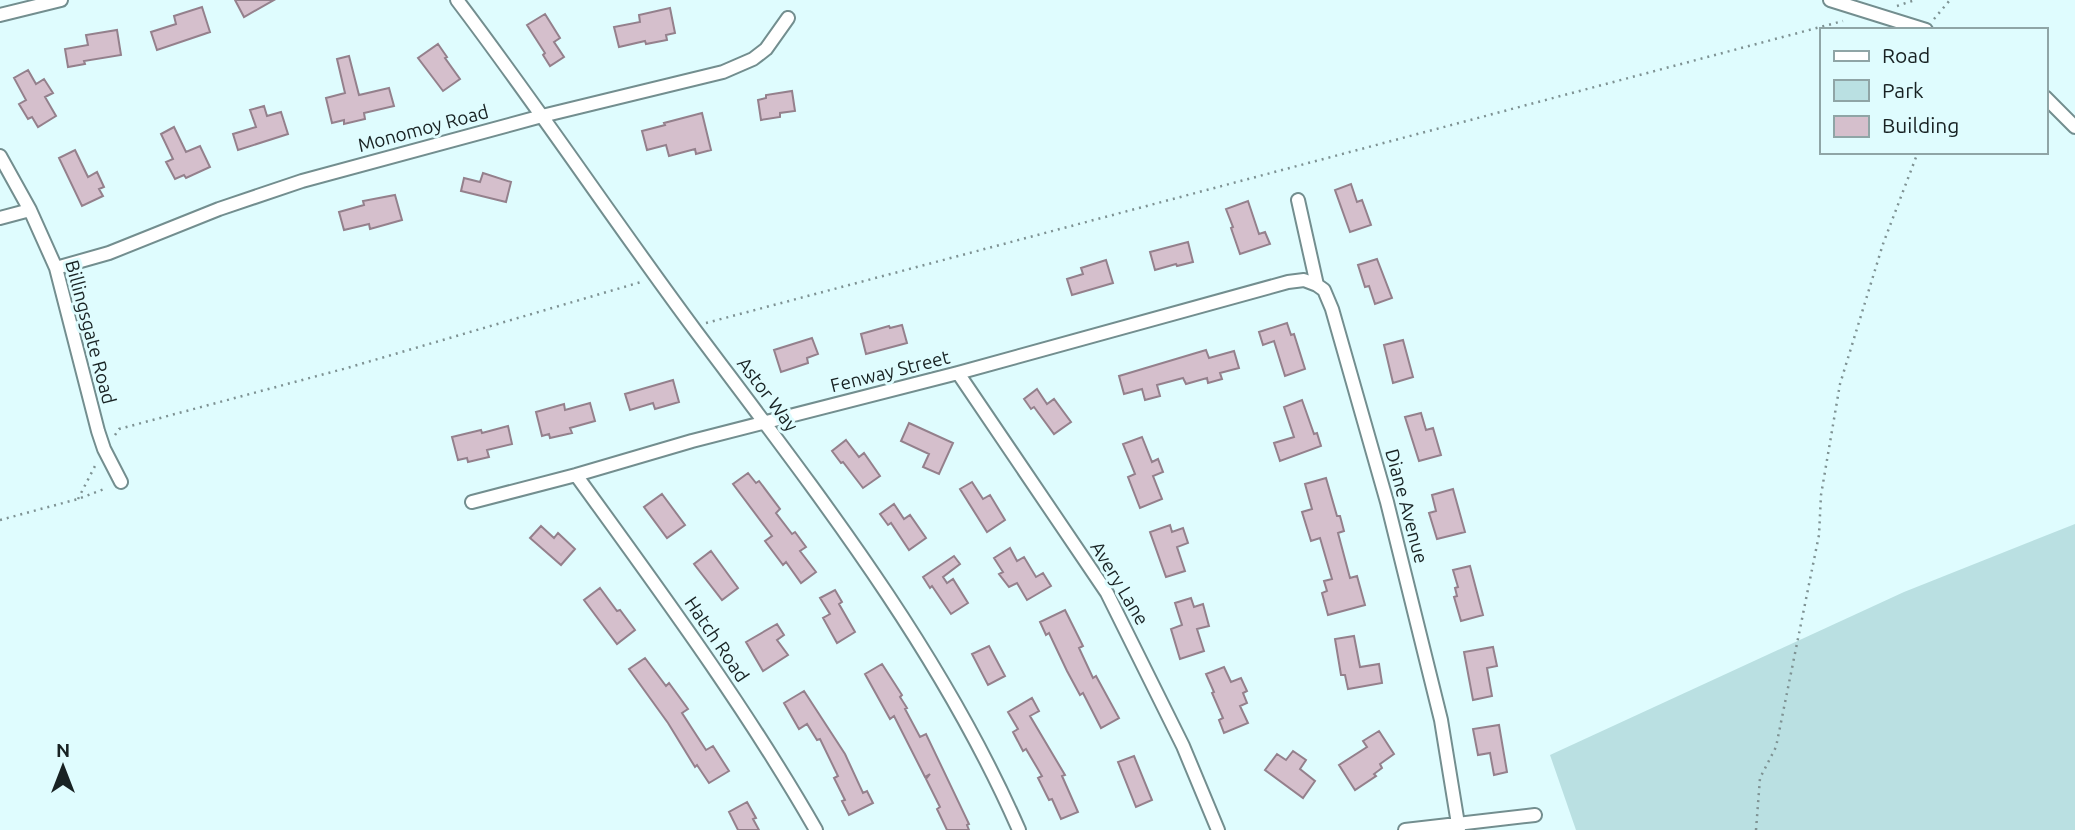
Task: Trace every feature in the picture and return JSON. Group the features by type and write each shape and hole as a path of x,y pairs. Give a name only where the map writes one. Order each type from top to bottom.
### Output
{"street":[{"path":"0,15 61,0"},
{"name":"Astor Way","path":"457,0 693,327 842,527 968,723 1019,830"},
{"path":"1830,0 1922,28"},
{"name":"Monomoy Road","path":"56,268 109,253 219,209 302,181 542,116 723,72 753,59 766,49 788,18"},
{"path":"2047,99 2075,127"},
{"name":"Billingsgate Road","path":"0,156 30,210 56,268 104,449 121,482"},
{"name":"Diane Avenue","path":"1298,200 1317,285 1324,290 1332,309 1387,502 1441,720 1458,827"},
{"path":"0,218 30,210"},
{"name":"Fenway Street","path":"472,502 1288,282 1304,279 1317,285"},
{"name":"Avery Lane","path":"958,373 1107,593 1183,746 1219,830"},
{"name":"Hatch Road","path":"576,475 670,603 773,757 816,830"},
{"path":"1405,830 1458,827 1535,815"}],"path":[{"path":"1874,13 1915,0"},
{"path":"1926,28 1950,0"},
{"path":"693,327 1847,20"},
{"path":"1756,830 1760,778 1776,747 1819,535 1821,495 1840,384 1883,244 1917,154"},
{"path":"79,499 104,449 119,429 347,368 658,278"},
{"path":"0,520 79,499 121,482"}],"green space":[{"path":"2075,524 2075,830 1576,830 1550,755 1904,592"}],"building":[{"path":"235,0 274,0 244,17"},
{"path":"202,7 210,32 157,50 151,32 176,24 174,16"},
{"path":"670,8 675,33 666,35 667,40 646,44 645,41 619,47 614,27 640,22 639,15"},
{"path":"545,14 560,38 554,42 564,57 550,66 527,25"},
{"path":"117,30 121,55 84,61 85,64 68,67 65,49 88,45 86,35"},
{"path":"438,44 460,79 443,91 418,58"},
{"path":"349,56 359,95 389,88 394,106 364,113 365,119 344,124 344,120 332,123 326,98 345,93 337,59"},
{"path":"28,70 36,84 44,79 53,93 45,97 56,116 38,127 32,117 28,119 19,104 26,100 14,78"},
{"path":"792,91 795,111 761,120 758,100 766,98 766,95"},
{"path":"264,106 267,116 281,112 288,134 238,150 233,134 256,127 250,110"},
{"path":"702,113 711,150 696,154 695,149 669,156 666,145 647,150 642,131"},
{"path":"174,127 186,152 200,146 210,167 186,178 184,175 175,179 166,162 173,159 161,134"},
{"path":"75,150 88,177 97,172 104,187 99,189 103,196 82,206 59,158"},
{"path":"483,173 511,182 506,202 461,191 464,178 480,182"},
{"path":"1351,184 1357,202 1362,200 1371,225 1350,232 1335,190"},
{"path":"395,195 402,220 370,229 369,224 344,230 339,212 364,205 363,201"},
{"path":"1248,201 1259,234 1265,232 1270,244 1240,254 1226,209"},
{"path":"1188,242 1193,262 1155,270 1150,252"},
{"path":"1377,259 1392,298 1375,304 1369,286 1365,287 1358,265"},
{"path":"1106,260 1113,283 1072,295 1067,279 1083,274 1081,268"},
{"path":"1287,323 1291,335 1294,334 1305,369 1285,376 1274,341 1263,345 1259,332"},
{"path":"902,325 907,343 866,354 861,334"},
{"path":"812,338 818,354 807,358 808,363 781,372 774,350"},
{"path":"1403,340 1413,377 1393,383 1384,345"},
{"path":"1206,350 1209,358 1234,351 1239,368 1220,373 1222,379 1208,383 1207,378 1186,384 1183,378 1157,385 1160,396 1145,400 1142,389 1124,394 1119,376"},
{"path":"673,380 679,402 655,409 653,403 630,410 625,394"},
{"path":"1037,389 1047,404 1054,399 1071,422 1054,434 1034,407 1031,409 1024,399"},
{"path":"1302,400 1321,446 1280,461 1274,443 1294,437 1284,407"},
{"path":"590,403 595,421 570,428 572,433 550,438 549,434 542,436 536,412 564,404 565,410"},
{"path":"1421,413 1426,430 1433,428 1441,455 1419,461 1405,417"},
{"path":"909,423 953,443 939,474 923,467 929,454 901,441"},
{"path":"508,426 512,444 487,450 489,457 468,462 467,458 458,460 452,437"},
{"path":"1142,437 1152,462 1158,459 1163,472 1153,476 1162,499 1140,508 1128,477 1135,474 1123,444"},
{"path":"846,440 859,457 864,453 880,476 863,488 832,451"},
{"path":"748,473 756,483 759,481 780,509 776,513 806,547 800,551 816,572 801,583 786,562 783,565 765,541 772,536 733,484"},
{"path":"1326,478 1344,531 1338,533 1350,578 1357,576 1365,605 1328,615 1322,593 1327,591 1324,581 1332,579 1320,538 1311,541 1302,512 1312,509 1305,484"},
{"path":"972,482 983,499 990,495 1005,520 987,532 960,489"},
{"path":"1453,489 1465,532 1437,539 1429,513 1436,511 1432,495"},
{"path":"662,494 685,525 667,538 644,507"},
{"path":"894,504 904,519 910,515 926,538 909,550 891,523 888,525 880,514"},
{"path":"1170,525 1172,532 1183,528 1188,543 1177,547 1185,571 1166,577 1150,532"},
{"path":"541,526 554,538 558,533 575,549 561,565 530,538"},
{"path":"1010,548 1017,561 1024,557 1036,577 1043,573 1051,586 1027,600 1017,583 1009,587 999,574 1003,572 994,558"},
{"path":"711,551 738,588 722,600 694,564"},
{"path":"954,556 960,564 943,577 947,583 953,579 968,603 951,614 923,577"},
{"path":"1470,566 1483,615 1461,621 1454,597 1457,596 1455,588 1458,587 1453,570"},
{"path":"600,588 635,630 617,644 584,600"},
{"path":"835,590 842,602 839,604 855,632 837,643 823,618 830,614 820,598"},
{"path":"1191,598 1194,607 1203,604 1209,626 1197,629 1204,651 1180,659 1171,629 1182,625 1175,603"},
{"path":"1065,610 1083,646 1079,648 1093,678 1096,676 1119,718 1101,728 1083,693 1080,695 1049,633 1046,635 1040,622"},
{"path":"777,624 784,635 777,640 788,655 763,671 746,642"},
{"path":"1354,636 1360,667 1379,664 1382,683 1348,689 1345,675 1341,675 1335,639"},
{"path":"989,646 1005,676 988,685 972,654"},
{"path":"1493,647 1497,666 1487,668 1492,696 1473,700 1464,652"},
{"path":"645,658 666,686 669,683 688,709 682,713 706,750 713,746 729,771 709,783 697,765 695,767 668,723 629,669"},
{"path":"882,664 902,695 900,697 907,708 905,709 920,737 926,734 969,824 969,830 947,830 937,809 940,807 926,779 930,774 925,777 894,716 890,719 865,674"},
{"path":"1224,667 1231,682 1241,678 1247,691 1243,693 1247,703 1240,706 1248,723 1224,733 1219,720 1223,718 1206,674"},
{"path":"804,691 845,754 863,793 867,791 873,803 849,815 834,778 838,776 820,739 817,740 807,724 799,729 784,703"},
{"path":"1032,698 1039,711 1030,716 1065,775 1062,776 1078,812 1061,819 1038,778 1042,776 1026,749 1023,751 1013,732 1018,729 1008,712"},
{"path":"1499,725 1507,772 1494,775 1490,753 1478,755 1473,729"},
{"path":"1379,731 1394,754 1380,764 1382,768 1374,774 1376,776 1355,790 1339,765 1367,747 1363,741"},
{"path":"1293,751 1306,760 1300,769 1315,781 1303,798 1265,770 1277,754 1286,760"},
{"path":"1134,756 1152,800 1136,807 1118,762"},
{"path":"747,802 759,830 738,830 729,812"}]}
